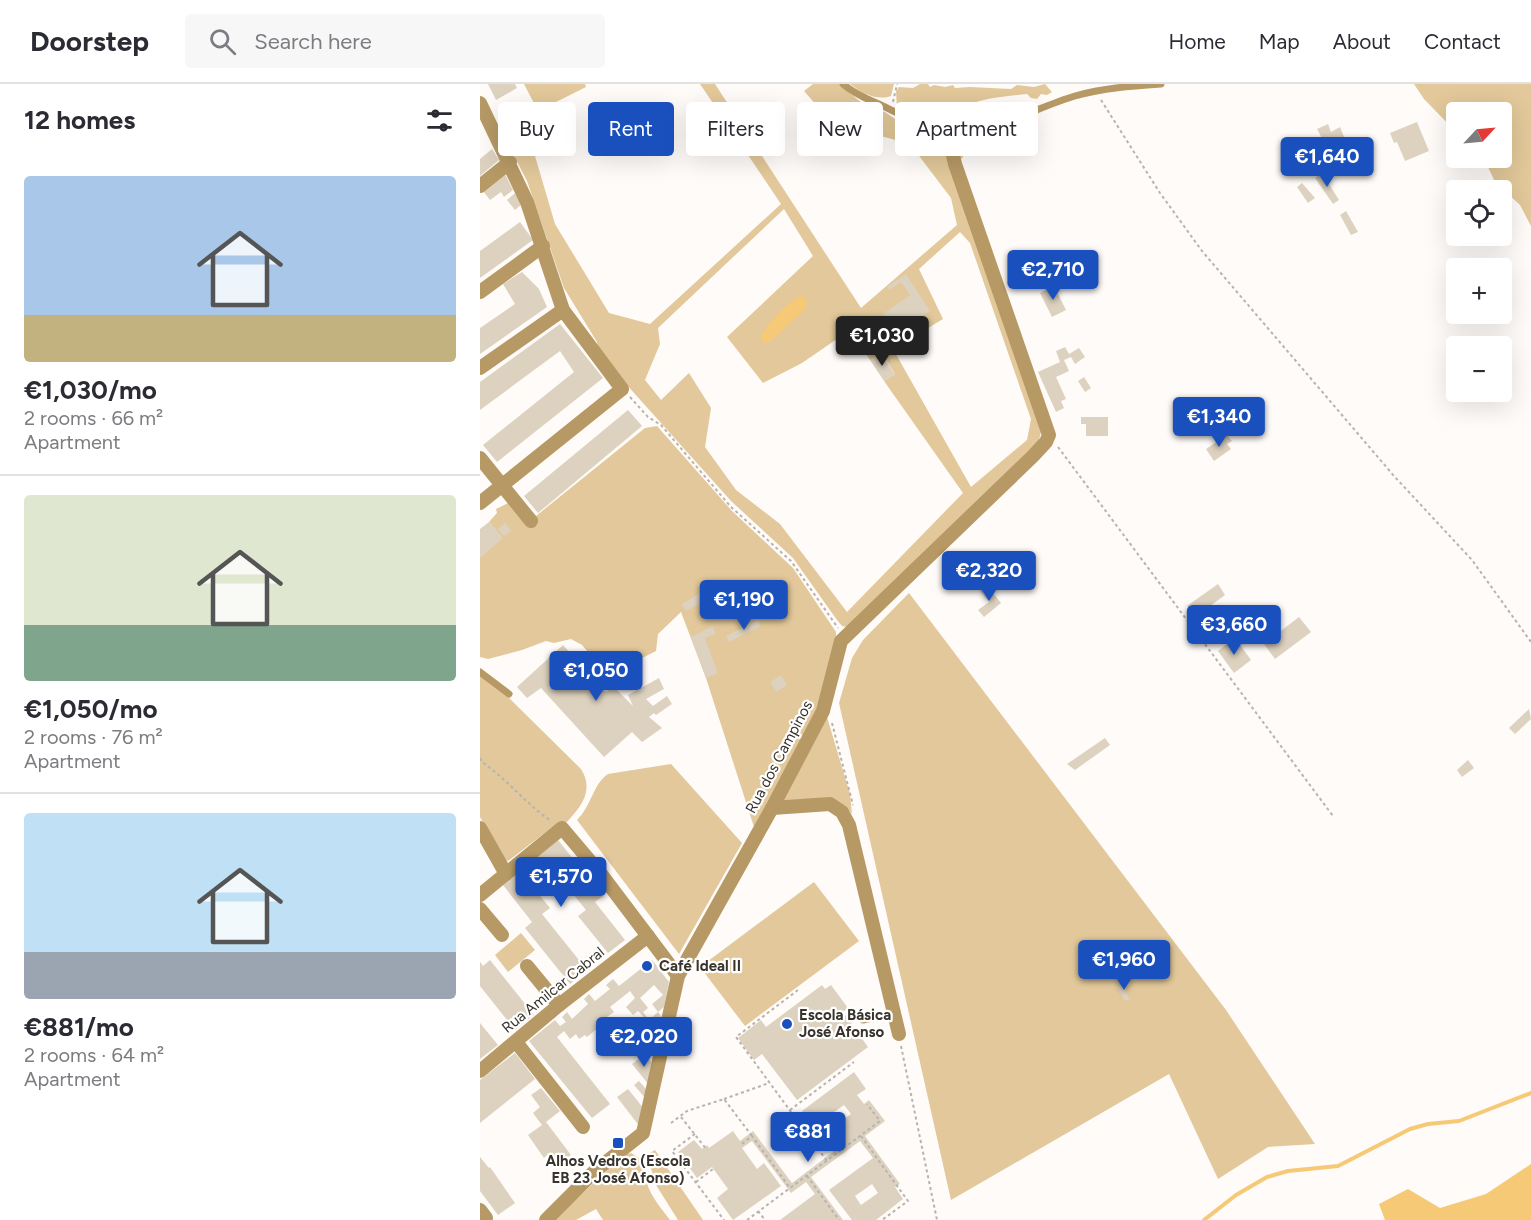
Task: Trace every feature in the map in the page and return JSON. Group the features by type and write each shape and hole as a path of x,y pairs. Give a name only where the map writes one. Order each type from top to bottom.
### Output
{"street":[{"path":"480,103 527,202 563,310 622,389 480,503"},
{"path":"953,156 1049,435"},
{"path":"480,186 510,162"},
{"path":"480,292 543,246"},
{"path":"480,368 563,310"},
{"name":"Rua dos Campinos","path":"546,1220 595,1171 644,1133 678,976 772,808 823,711 841,642 1033,456 1046,442 1049,435"},
{"path":"480,458 531,521"},
{"path":"772,808 830,804 842,812 849,825 899,1034"},
{"path":"480,828 506,874"},
{"path":"480,895 562,828 601,874 678,976"},
{"path":"480,909 502,935"},
{"name":"Rua Amilcar Cabral","path":"480,1071 559,1005 648,936"},
{"path":"527,966 559,1005"},
{"path":"516,1042 583,1127"}],"lane":[{"path":"843,84 855,95 895,112"},
{"path":"1038,109 1096,91 1161,84"},
{"path":"480,672 509,694"},
{"path":"863,1020 894,1013"}],"path":[{"path":"891,110 897,84"},
{"path":"1096,91 1160,193 1202,251 1394,476 1472,560 1531,642"},
{"path":"622,389 648,417 661,425 731,507 791,561 845,637"},
{"path":"1049,435 1333,816"},
{"path":"832,723 853,805"},
{"path":"480,758 511,784 535,811 562,828"},
{"path":"798,990 736,1037 827,1161"},
{"path":"899,1034 937,1220"},
{"path":"790,1110 855,1062"},
{"path":"671,1123 687,1111 770,1083"},
{"path":"724,1099 790,1188"},
{"path":"747,1220 880,1121 867,1104"},
{"path":"681,1116 707,1150"},
{"path":"694,1134 672,1151 724,1220"},
{"path":"742,1143 752,1136"},
{"path":"861,1136 908,1201 882,1220"},
{"path":"696,1183 713,1169"},
{"path":"807,1176 839,1220"},
{"path":"759,1211 765,1220"}],"shaded area":[{"path":"524,84 585,84 586,87 556,102 533,102"},
{"path":"700,84 715,84 727,102 712,102"},
{"path":"813,84 839,84 861,102 814,102 804,91"},
{"path":"850,84 894,84 891,96 880,98 864,93"},
{"path":"920,84 928,84 930,87 953,85 955,88 1011,89 1017,85 1034,87 1045,84 1052,92 1047,95 1041,94 1037,99 1027,94 977,102 897,102 896,91 899,87 913,88"},
{"path":"1414,84 1531,84 1531,226 1520,205 1512,198 1512,180 1494,180 1488,168 1512,168 1512,102 1446,102 1446,122 1424,99"},
{"path":"883,111 895,119 895,140 883,137"},
{"path":"514,156 535,156 555,224 609,313 650,324 781,204 749,156 762,156 861,308 957,225 951,198 919,156 948,156 1042,428 1038,444 847,627 842,626 793,558 731,501 626,384 598,348 597,342 564,288 527,181","holes":["784,209 813,256 727,337 763,383 802,363 850,330 870,360 882,353 895,374 884,381 963,493 847,612 780,524 736,490 705,447 711,408 689,373 661,400 645,380 660,344 658,328","960,232 970,243 1031,419 1027,440 971,487 893,349 943,319 919,269"]},
{"path":"802,295 807,301 806,308 771,341 766,343 762,341 764,331 773,319 790,302"},
{"path":"657,426 732,511 793,568 836,632 817,709 754,827 706,678 681,612 658,634 656,651 608,675 582,645 571,639 554,643 546,641 488,659 480,657 480,557 502,538 489,522 497,513 496,509 510,502 536,516 645,428"},
{"path":"909,593 1226,1010 1315,1144 1268,1147 1218,1179 1169,1074 951,1200 839,703 852,658 863,640"},
{"path":"480,675 503,692 581,769 587,785 584,799 565,824 555,825 508,861 505,860 480,817"},
{"path":"827,717 850,794 852,814 847,808 780,802"},
{"path":"671,764 742,843 679,954 577,820 599,783 608,774"},
{"path":"814,882 859,941 745,1026 700,967"},
{"path":"521,933 535,950 508,972 495,955"},
{"path":"655,1150 703,1220 678,1220 656,1185 647,1155"},
{"path":"631,1153 644,1165 650,1191 670,1220 603,1220 596,1209 576,1220 554,1220 624,1155"},
{"path":"1531,1164 1531,1220 1385,1220 1379,1204 1408,1189 1440,1208 1486,1194"}],"building":[{"path":"488,84 515,84 517,88 496,100"},
{"path":"1417,122 1429,151 1405,161 1397,142 1394,143 1390,133"},
{"path":"1328,124 1331,132 1340,127 1345,139 1336,143 1334,138 1324,142 1317,129"},
{"path":"492,149 499,160 480,176 480,159"},
{"path":"1309,152 1319,169 1309,175 1299,158"},
{"path":"1322,173 1339,200 1333,204 1315,178"},
{"path":"505,174 513,190 504,197 501,192 490,200 483,191"},
{"path":"1302,183 1315,198 1308,203 1297,187"},
{"path":"515,193 522,204 515,210 507,200"},
{"path":"1346,211 1358,232 1351,235 1340,215"},
{"path":"520,222 533,240 480,278 480,251"},
{"path":"1043,258 1046,265 1034,271 1030,264"},
{"path":"1059,263 1067,279 1061,282 1054,265"},
{"path":"522,272 539,289 547,307 480,354 480,328 515,304 503,284"},
{"path":"906,274 930,311 885,340 881,333 891,326 883,314 910,295 901,282 889,290 887,287"},
{"path":"1054,286 1066,310 1052,317 1040,293"},
{"path":"560,324 603,378 497,462 483,445 574,372 560,351 480,410 480,382"},
{"path":"1065,347 1069,354 1079,348 1085,357 1075,364 1071,357 1064,360 1069,371 1056,377 1066,399 1061,401 1064,408 1056,412 1038,372 1060,362 1056,351"},
{"path":"881,353 895,374 884,381 870,360"},
{"path":"1084,377 1091,388 1085,392 1078,381"},
{"path":"628,410 642,426 538,513 524,496"},
{"path":"1081,417 1108,417 1108,436 1086,436 1086,424 1081,424"},
{"path":"1227,435 1232,441 1227,444 1231,449 1214,461 1206,449"},
{"path":"489,522 503,538 480,557 480,529"},
{"path":"505,523 511,531 504,536 498,529"},
{"path":"1218,584 1225,595 1195,617 1187,606"},
{"path":"987,586 1001,603 984,617 978,610 989,602 980,591"},
{"path":"746,588 751,597 734,606 729,596"},
{"path":"704,591 709,598 686,611 682,604"},
{"path":"1299,617 1311,632 1275,659 1264,644"},
{"path":"758,620 761,626 729,642 726,636"},
{"path":"713,626 715,634 705,638 718,673 706,678 691,637"},
{"path":"1235,638 1251,660 1234,673 1218,651"},
{"path":"563,645 606,692 613,686 633,706 628,695 659,678 664,689 646,699 653,706 667,696 672,704 649,717 662,728 642,742 632,732 604,757 541,688 527,698 517,687"},
{"path":"781,675 787,685 776,692 770,682"},
{"path":"1529,709 1531,719 1515,734 1509,728"},
{"path":"1105,738 1110,745 1075,770 1067,764"},
{"path":"1468,760 1474,768 1462,777 1457,770"},
{"path":"558,840 603,896 595,902 625,940 608,953 578,916 586,910 552,868 531,885 550,908 542,914 587,970 570,984 525,928 532,922 503,885"},
{"path":"490,960 534,1015 515,1030 480,986 480,962 483,966"},
{"path":"652,960 669,982 664,1007 658,1012 662,1018 660,1027 655,1031 659,1036 657,1044 647,1032 652,1027 638,1011 633,1015 626,1007 635,998 630,991 610,1007 614,1012 601,1022 596,1018 601,1023 587,1037 585,1035 579,1039 576,1034 570,1039 564,1031 557,1037 610,1104 592,1118 529,1041 555,1020 560,1026 566,1022 562,1017 567,1012 572,1019 588,1004 584,999 589,994 595,1001 610,989 606,985 613,979 619,986","holes":["654,985 663,995 652,1004 658,1012 649,1020 643,1012 648,1008 640,998"]},
{"path":"1127,981 1130,985 1124,988 1130,999 1125,1001 1117,987"},
{"path":"822,985 825,989 831,985 848,1008 843,1012 868,1047 797,1100 762,1054 754,1060 738,1038 761,1020 766,1027"},
{"path":"480,1023 498,1045 480,1059"},
{"path":"515,1053 535,1079 480,1123 480,1080"},
{"path":"645,1054 652,1063 649,1085 632,1064"},
{"path":"854,1072 866,1089 857,1095 864,1104 869,1100 885,1121 865,1136 900,1184 895,1187 903,1199 876,1220 852,1220 829,1190 873,1158 860,1141 811,1177 843,1220 780,1220 815,1194 806,1182 791,1193 752,1141 742,1148 757,1169 764,1163 781,1186 733,1220 717,1198 728,1189 712,1167 697,1178 678,1152 694,1140 702,1149 707,1145 709,1148 733,1131 740,1141 753,1131 792,1183 833,1152 802,1111","holes":["844,1105 851,1114 834,1126 827,1117","872,1184 878,1193 861,1205 855,1196"]},
{"path":"639,1081 647,1090 646,1099 634,1085"},
{"path":"541,1088 560,1111 546,1122 571,1155 556,1165 548,1154 544,1158 528,1135 542,1125 533,1113 540,1107 531,1095"},
{"path":"628,1089 644,1109 640,1127 617,1097"},
{"path":"792,1118 800,1129 789,1137 781,1126"},
{"path":"480,1157 490,1167 515,1203 498,1215 480,1191"}],"waterway":[{"path":"1204,1220 1236,1195 1267,1177 1288,1171 1338,1166 1410,1129 1428,1124 1459,1121 1531,1093"}],"place":[{"name":"Café Ideal II","path":"647,966"},
{"name":"Escola Básica José Afonso","path":"787,1024"},
{"name":"Alhos Vedros (Escola EB 23 José Afonso)","path":"618,1143"}]}
